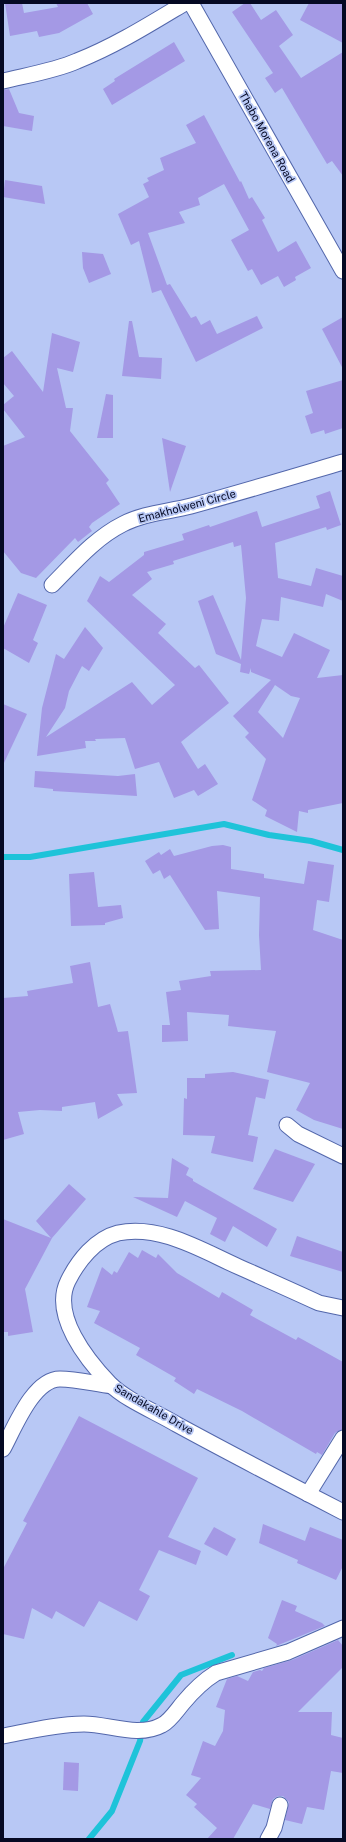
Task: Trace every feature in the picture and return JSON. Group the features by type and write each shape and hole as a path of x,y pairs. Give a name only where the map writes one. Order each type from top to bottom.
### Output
{"street":[{"path":"3,80 38,73 76,62 112,46 185,3"},
{"name":"Thabo Morena Road","path":"191,3 343,271"},
{"name":"Emakholweni Circle","path":"52,585 93,545 124,523 141,517 189,507 343,462"},
{"path":"288,1125 298,1134 343,1156"},
{"name":"Sandakahle Drive","path":"343,1308 319,1303 178,1239 143,1232 118,1233 107,1237 96,1245 77,1264 65,1287 64,1308 70,1327 85,1353 112,1386 153,1411 343,1512"},
{"path":"3,1449 28,1403 44,1384 60,1379 112,1386"},
{"path":"308,1494 343,1438"},
{"path":"3,1736 60,1726 84,1724 143,1730 156,1728 164,1725 192,1692 206,1679 216,1673 288,1652 343,1628"},
{"path":"268,1839 274,1828 280,1805"}],"building":[{"path":"5,3 22,3 24,13 58,7 56,3 87,3 93,14 59,33 39,37 37,31 10,36"},
{"path":"245,3 250,3 261,20 276,10 293,35 279,46 301,78 343,52 343,176 332,161 327,164 282,88 275,93 265,78 273,73 232,12"},
{"path":"309,3 343,3 343,43 300,20"},
{"path":"174,42 185,61 112,105 103,89 115,81 114,79"},
{"path":"9,89 19,113 34,116 32,131 3,126 3,90"},
{"path":"204,115 240,182 241,181 249,199 252,197 265,218 262,220 278,252 296,241 311,268 295,277 296,280 284,287 278,276 261,285 252,269 248,271 231,240 249,230 224,184 198,198 200,205 179,212 185,223 148,233 167,285 170,284 191,318 196,316 201,325 210,320 217,334 257,316 263,328 196,362 161,290 152,293 139,241 131,245 118,214 149,197 143,184 149,181 147,178 164,170 160,158 196,143 186,125"},
{"path":"5,180 42,186 45,204 3,197"},
{"path":"82,252 103,254 111,274 89,283 83,268"},
{"path":"343,317 343,369 322,329"},
{"path":"129,321 132,321 139,357 162,358 161,379 122,376"},
{"path":"52,333 80,342 73,372 57,368 66,408 73,408 70,431 109,480 106,483 120,504 92,523 89,527 92,531 78,542 75,538 36,578 21,573 3,551 3,446 25,437 3,409 3,405 14,396 3,383 3,358 12,351 43,392"},
{"path":"343,380 343,428 325,434 324,430 311,434 305,416 313,413 306,391"},
{"path":"106,394 113,395 113,438 97,438"},
{"path":"162,438 186,446 170,492"},
{"path":"330,491 341,525 327,530 326,527 275,543 278,578 311,586 316,568 343,576 343,601 326,594 323,607 281,597 279,621 262,619 256,646 282,657 294,633 330,650 317,678 343,675 343,803 308,810 308,813 299,811 297,832 265,816 267,810 252,800 266,759 245,737 249,733 233,716 271,680 251,672 251,668 249,674 240,672 241,664 216,654 198,601 213,595 241,660 246,598 241,545 234,547 233,542 173,561 174,564 147,572 152,579 132,595 166,624 158,633 195,668 199,665 229,703 181,742 198,769 205,764 218,784 198,796 194,790 174,798 159,762 135,769 125,738 95,739 96,741 85,741 86,748 37,756 42,708 56,654 64,659 85,627 103,648 89,671 82,666 69,691 65,708 46,737 132,682 152,705 175,685 87,601 100,576 109,582 144,555 144,552 184,540 182,534 209,525 210,527 257,511 262,527 320,508 316,496","holes":["275,685 291,696 300,698 283,738 258,712"]},
{"path":"18,593 47,605 33,640 38,643 29,663 3,648 3,628"},
{"path":"3,704 27,714 3,765"},
{"path":"35,771 118,776 135,774 137,796 53,791 53,789 34,787"},
{"path":"223,845 231,847 231,869 264,874 264,878 304,884 308,861 334,865 329,902 317,900 313,930 343,940 343,1129 314,1120 296,1110 310,1083 267,1072 276,1031 228,1026 229,1015 187,1012 188,1041 162,1042 162,1025 170,1025 166,992 181,990 179,981 211,976 210,971 261,970 259,935 260,897 217,891 219,929 205,930 170,875 164,879 160,870 153,874 145,861 159,852 161,855 170,849 174,856 212,846"},
{"path":"94,872 98,907 121,905 123,918 105,923 105,925 71,926 69,874"},
{"path":"90,962 98,1007 110,1004 118,1032 128,1031 137,1093 117,1094 123,1105 98,1119 95,1102 62,1107 62,1111 40,1110 18,1112 24,1134 3,1140 3,998 28,996 27,991 73,983 70,966"},
{"path":"233,1072 269,1080 265,1099 256,1097 248,1135 258,1137 253,1162 211,1153 215,1136 183,1135 184,1098 187,1099 187,1078 205,1078 205,1074"},
{"path":"275,1149 315,1164 293,1202 253,1189"},
{"path":"172,1158 189,1168 186,1175 193,1179 193,1181 277,1229 267,1247 233,1226 225,1242 210,1234 217,1218 185,1201 177,1217 133,1197 168,1198"},
{"path":"69,1184 86,1199 52,1238 25,1289 33,1332 8,1336 8,1332 3,1332 3,1219 51,1238 36,1221"},
{"path":"297,1236 343,1252 343,1272 290,1256"},
{"path":"142,1250 156,1258 158,1254 177,1273 219,1298 222,1292 253,1310 250,1315 296,1340 298,1337 343,1362 343,1429 335,1433 322,1455 317,1452 316,1454 242,1411 197,1389 194,1394 174,1381 176,1378 136,1355 140,1348 94,1323 100,1311 87,1307 102,1267 112,1275 114,1271 117,1273 129,1252 138,1258"},
{"path":"79,1416 198,1478 168,1537 201,1551 196,1565 159,1550 139,1590 150,1596 137,1621 99,1601 84,1627 56,1611 52,1619 32,1608 24,1639 3,1634 3,1569 27,1523 23,1521"},
{"path":"263,1524 305,1541 310,1527 343,1540 343,1566 336,1580 297,1563 298,1560 259,1543"},
{"path":"214,1527 236,1539 227,1556 204,1544"},
{"path":"282,1600 297,1606 295,1611 322,1623 325,1626 276,1646 277,1644 268,1638"},
{"path":"338,1640 343,1646 343,1667 298,1712 332,1712 331,1735 343,1738 343,1773 331,1771 324,1810 307,1807 302,1824 285,1820 289,1802 283,1796 278,1796 273,1799 270,1809 253,1804 233,1839 207,1839 217,1828 194,1807 197,1804 186,1795 201,1778 191,1775 203,1741 215,1746 223,1731 225,1710 216,1707 227,1679 237,1676 248,1681 253,1672 260,1670 262,1671 264,1668 292,1660"},
{"path":"64,1762 79,1763 78,1791 63,1790"}],"waterway":[{"path":"3,857 30,857 224,824 269,835 311,841 343,850"},
{"path":"89,1839 112,1811 140,1741 143,1722 181,1675 232,1655"}]}
